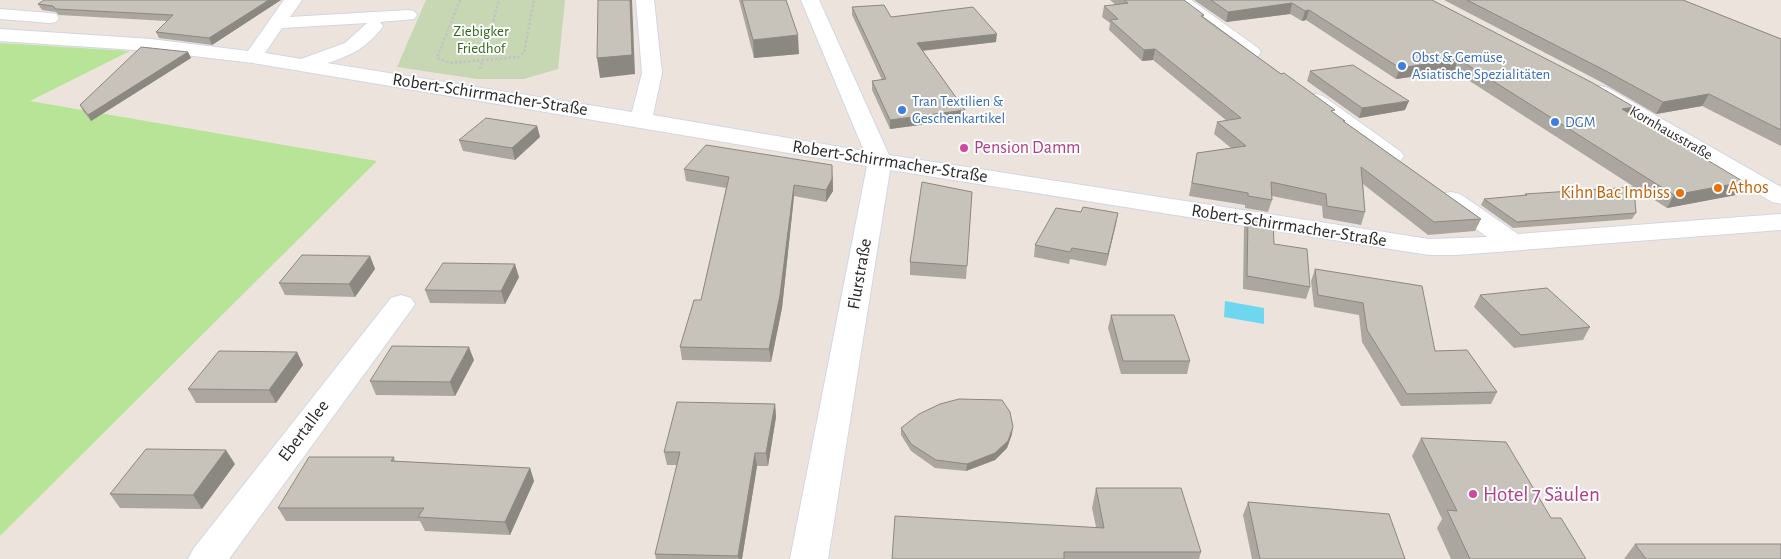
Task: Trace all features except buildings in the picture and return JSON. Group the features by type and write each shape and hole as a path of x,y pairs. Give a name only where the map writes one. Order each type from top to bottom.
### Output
{"street":[{"path":"0,13 21,0"},
{"path":"253,57 293,0"},
{"path":"641,120 652,73 645,0"},
{"path":"810,0 880,161"},
{"path":"1180,0 1268,65"},
{"path":"0,13 50,18"},
{"path":"278,23 408,14"},
{"path":"302,65 350,48 364,40 374,26"},
{"name":"Robert-Schirrmacher-Straße","path":"0,35 152,45 253,57 1397,244 1457,247 1781,222"},
{"name":"Kornhausstraße","path":"1585,83 1781,197"},
{"path":"1300,88 1411,169"},
{"name":"Flurstraße","path":"809,559 880,161"},
{"path":"1434,186 1513,243"},
{"name":"Ebertallee","path":"207,559 401,304"}],"path":[{"path":"460,0 438,58 450,63 518,57 524,53 534,0"},
{"path":"461,91 477,79 499,0"}],"green space":[{"name":"Ziebigker Friedhof","path":"426,0 565,0 558,69 524,79 477,79 397,67"},
{"path":"0,43 130,51 30,101 377,161 0,536"}],"water":[{"path":"1225,301 1264,308 1264,324 1224,317"}],"place":[{"name":"Obst & Gemüse, Asiatische Spezialitäten","path":"1402,66"},
{"name":"Tran Textilien & Geschenkartikel","path":"902,110"},
{"name":"DGM","path":"1555,122"},
{"name":"Pension Damm","path":"964,148"},
{"name":"Athos","path":"1718,188"},
{"name":"Kihn Bac Imbiss","path":"1680,193"},
{"name":"Hotel 7 Säulen","path":"1473,494"}]}
